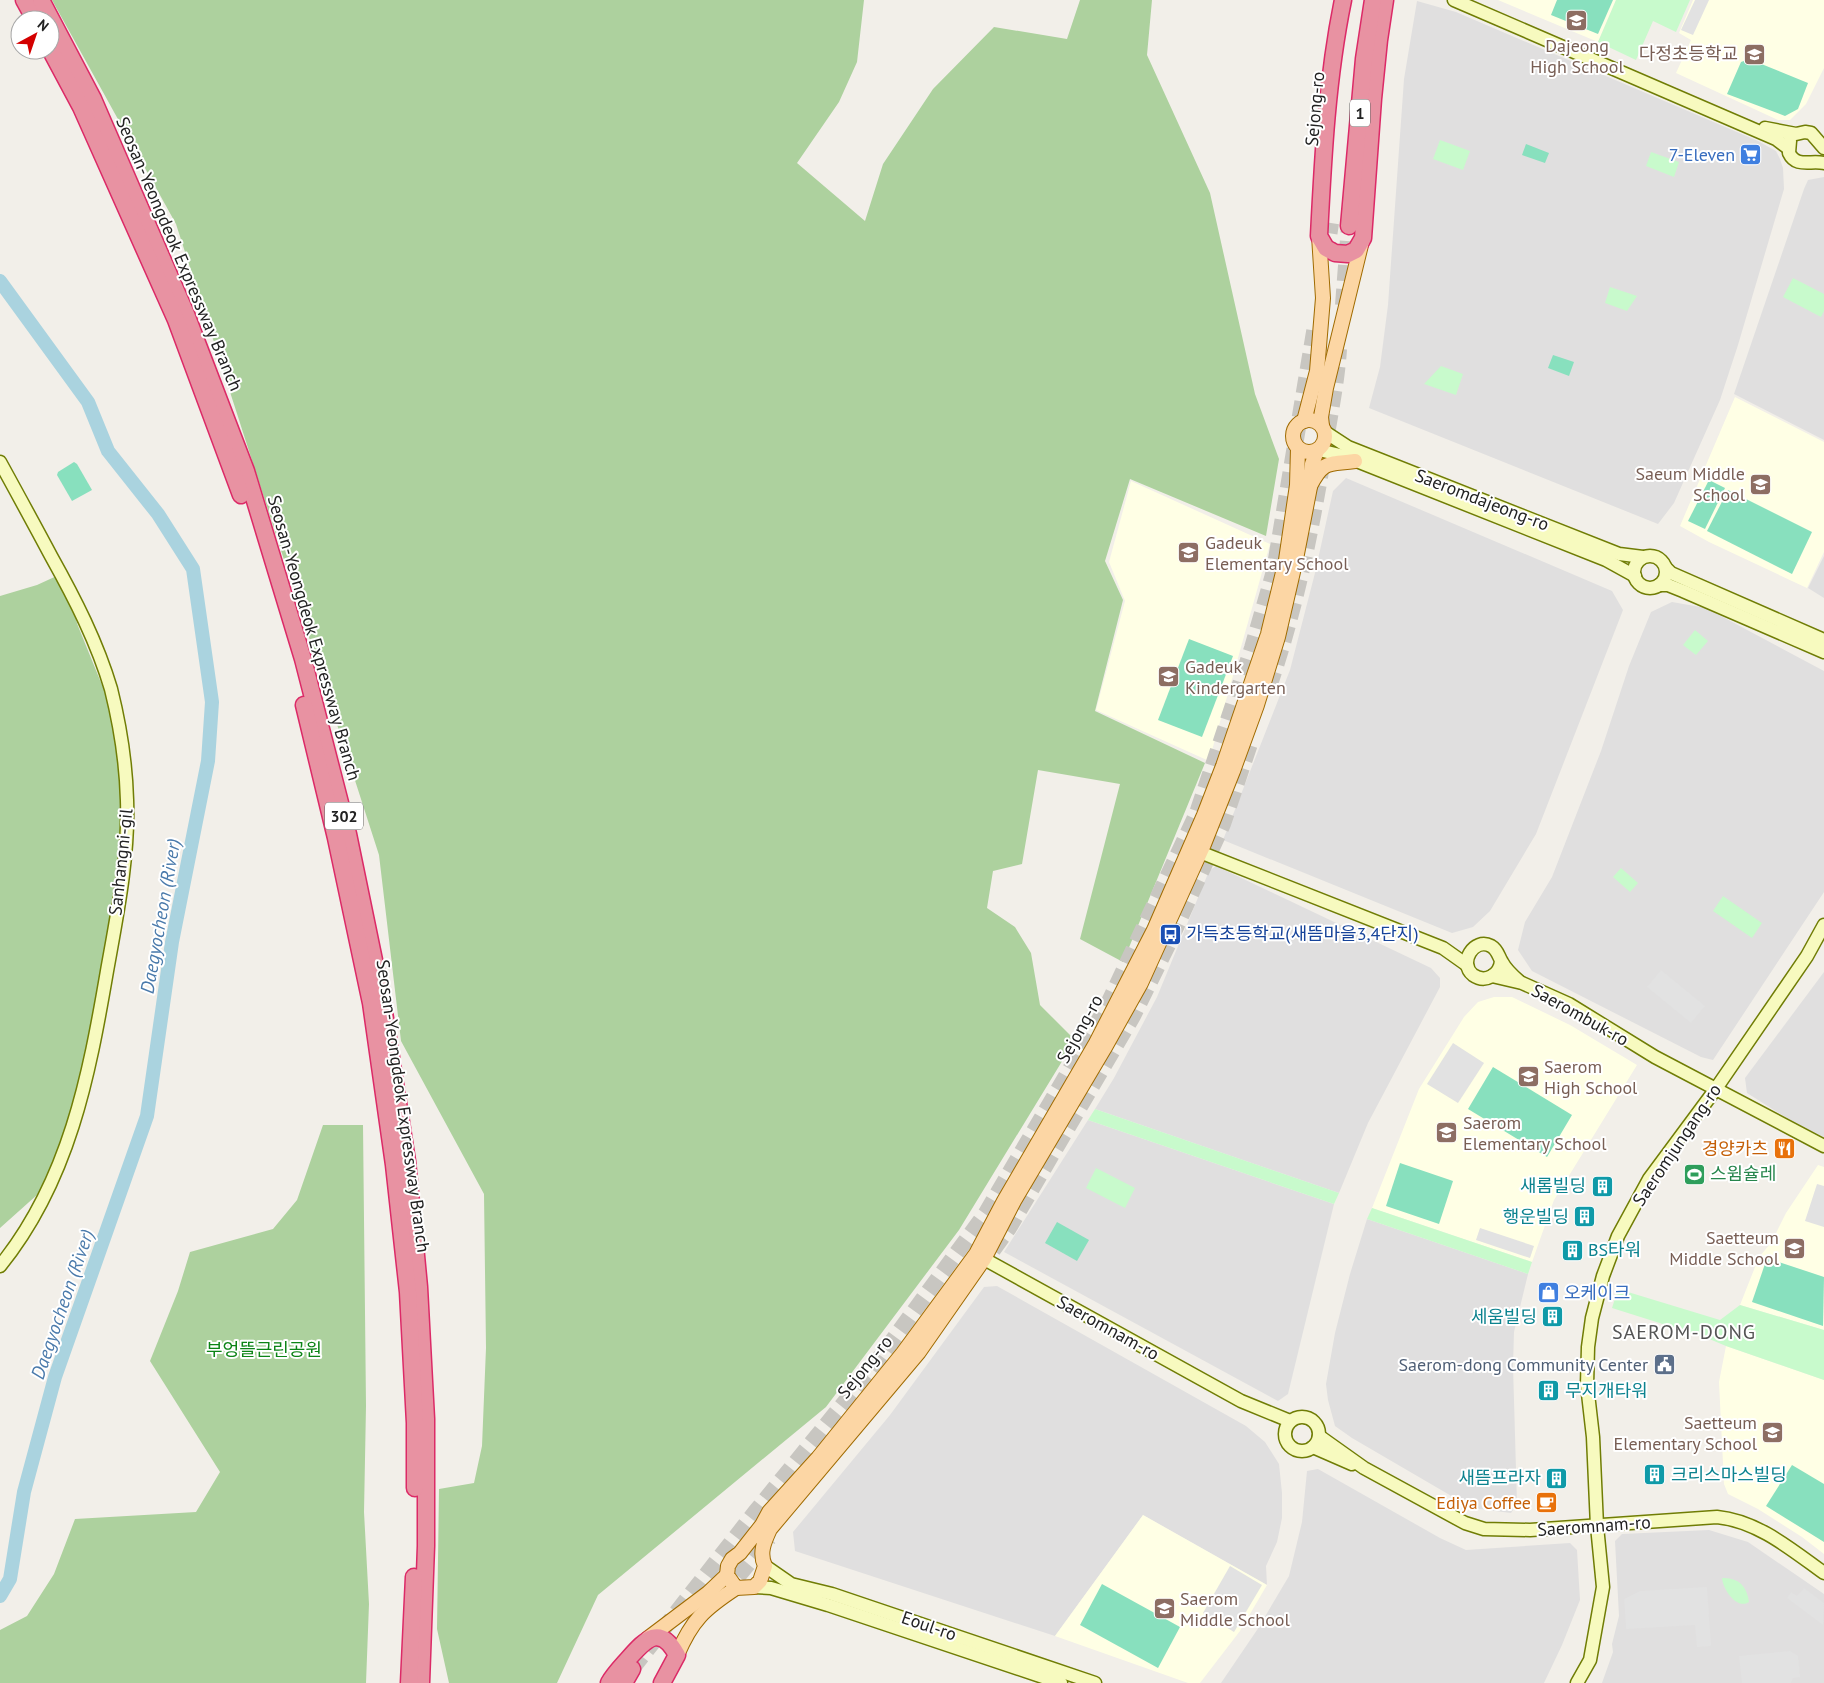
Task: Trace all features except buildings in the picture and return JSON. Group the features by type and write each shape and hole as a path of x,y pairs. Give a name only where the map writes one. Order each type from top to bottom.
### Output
{"highway":[{"name":"Seosan-Yeongdeok Expressway Branch","path":"41,0 93,99 186,314 246,471 304,659 348,834 384,1008 407,1161 420,1288 426,1419 426,1546 421,1683"},
{"path":"1342,0 1334,41 1324,140 1319,236 1326,248 1335,253 1348,254 1356,250 1363,238 1373,99 1385,0"},
{"name":"Sejong-ro","path":"1331,223 1332,146 1340,58 1349,0"},
{"name":"1","path":"1349,226 1364,60 1372,0"},
{"name":"Seosan-Yeongdeok Expressway Branch","path":"56,60 81,107 176,320 236,477 294,663 336,838 371,1003 394,1165 408,1292 415,1423 416,1538 409,1683"},
{"path":"609,1683 613,1676 647,1639 656,1637 667,1641 677,1656 655,1683"}],"main road":[{"path":"1304,421 1317,371 1323,298 1319,236"},
{"path":"1324,429 1313,420 1298,424 1293,434 1298,448 1310,453 1318,450 1325,440 1324,429 1321,416 1326,388 1363,238"},
{"name":"Sejong-ro","path":"1195,850 1268,634 1286,560 1297,485 1298,448"},
{"name":"Sejong-ro","path":"754,1587 760,1581 766,1538 777,1519 919,1352 1014,1201 1100,1057 1141,983 1195,850 1233,771 1258,705 1274,654 1296,560 1310,487 1312,464 1318,450"},
{"path":"1310,487 1316,475 1328,463 1355,461"},
{"name":"Sejong-ro","path":"647,1639 708,1593 727,1575 728,1566 732,1559 740,1553 762,1525 769,1512 818,1458 980,1256"},
{"path":"740,1553 752,1553 763,1561"},
{"path":"727,1575 736,1588"},
{"path":"677,1656 692,1625 702,1612 736,1588 754,1587"}],"street":[{"path":"1454,0 1740,124 1776,139 1788,148 1791,157 1796,162 1803,164 1819,162 1818,157 1822,146 1811,133 1796,134 1740,124"},
{"path":"1788,148 1796,134"},
{"name":"Saeromdajeong-ro","path":"1324,429 1348,447 1610,550 1636,557 1644,557"},
{"name":"Saeromdajeong-ro","path":"1318,450 1355,461 1606,560 1635,576"},
{"name":"Sanhangni-gil","path":"0,462 90,629 101,657 119,727 125,769 127,802 126,835 120,892 90,1066 60,1164 50,1188 25,1231 0,1266"},
{"path":"1824,640 1680,577 1666,568 1656,557 1644,557 1635,567 1635,576 1643,586 1651,588 1668,585 1683,590 1824,652"},
{"path":"1659,586 1664,579 1666,568"},
{"path":"1195,850 1442,948 1467,965 1471,973 1478,978 1492,976 1499,970 1501,961"},
{"name":"Saeromjungang-ro","path":"1577,1683 1590,1660 1603,1587 1597,1526 1593,1437 1587,1385 1588,1347 1592,1318 1603,1276 1618,1236 1649,1179 1715,1090 1807,956 1824,925"},
{"path":"1442,948 1474,947 1483,944 1492,947 1498,953 1511,975 1522,983"},
{"path":"1467,965 1468,955 1474,947"},
{"name":"Saerombuk-ro","path":"1492,976 1522,983 1569,1004 1655,1057 1824,1146"},
{"name":"Saeromnam-ro","path":"980,1256 1288,1426"},
{"path":"1299,1417 1309,1418 1317,1425 1316,1441 1305,1451 1294,1449 1287,1442 1288,1426 1299,1417"},
{"name":"Saeromnam-ro","path":"1316,1441 1465,1523 1484,1529 1530,1530 1717,1517 1729,1518 1769,1534 1824,1573"},
{"name":"Eoul-ro","path":"763,1561 791,1584 832,1594 1095,1683"},
{"name":"Eoul-ro","path":"754,1587 771,1588 828,1604 1061,1683"}],"shaded area":[{"name":"Dajeong High School","path":"1498,0 1616,0 1598,42"},
{"name":"다정초등학교","path":"1693,0 1824,0 1824,68 1806,104 1790,120 1778,120 1676,73 1691,40 1679,33"},
{"path":"1695,0 1709,0 1693,35 1681,30"},
{"path":"1417,1 1456,12 1758,141 1776,151 1780,159 1783,168 1784,189 1720,400 1674,503 1658,524 1369,408 1380,367 1388,305 1404,79"},
{"path":"1824,177 1824,440 1734,394 1804,189 1808,180"},
{"name":"Saeum Middle School","path":"1735,397 1824,442 1824,552 1807,588 1709,542 1680,526"},
{"path":"1346,478 1612,591 1623,610 1536,834 1490,911 1473,927 1452,933 1223,840 1290,670 1315,573 1333,491"},
{"path":"1131,481 1270,544 1209,761 1096,710 1125,601 1109,562"},
{"path":"1824,556 1824,598 1808,588"},
{"path":"1672,602 1706,608 1824,671 1824,892 1713,1060 1701,1057 1532,971 1518,950 1525,922 1552,877 1601,751 1629,666 1651,612"},
{"path":"1216,866 1431,968 1440,978 1440,987 1368,1123 1339,1193 1095,1109 1114,1078 1157,997 1209,871"},
{"path":"1661,970 1705,1006 1691,1023 1647,987"},
{"path":"1824,972 1824,1137 1795,1123 1747,1093 1745,1078"},
{"path":"1494,997 1512,997 1570,1025 1637,1065 1554,1200 1532,1262 1372,1208 1419,1089 1464,1017 1478,1002"},
{"path":"1453,1043 1484,1063 1458,1103 1427,1084"},
{"path":"1088,1120 1334,1204 1288,1394 1278,1401 1004,1252"},
{"name":"Saetteum Middle School","path":"1818,1165 1824,1167 1824,1330 1740,1305 1759,1257 1771,1243 1786,1213"},
{"path":"1817,1184 1824,1186 1824,1227 1805,1221"},
{"path":"1367,1219 1528,1274 1514,1332 1513,1366 1517,1504 1511,1513 1472,1508 1352,1438 1335,1426 1326,1384 1335,1333 1350,1274"},
{"path":"1480,1228 1534,1246 1530,1258 1476,1240"},
{"path":"997,1286 1246,1426 1265,1442 1279,1464 1282,1493 1282,1518 1277,1542 1266,1566 1267,1585 1143,1515 1055,1636 795,1551 793,1532 890,1415 984,1287"},
{"name":"Saetteum Elementary School","path":"1726,1346 1824,1380 1824,1554 1802,1537 1758,1509 1728,1494 1724,1484 1719,1382"},
{"path":"1318,1469 1440,1538 1466,1550 1570,1543 1577,1550 1580,1600 1544,1683 1221,1683 1257,1630 1289,1576 1302,1522 1307,1471"},
{"name":"Saerom Middle School","path":"1143,1515 1267,1585 1240,1631 1200,1683 1188,1683 1055,1636"},
{"path":"1709,1530 1748,1542 1824,1594 1824,1683 1602,1683 1613,1652 1612,1644 1619,1616 1615,1541 1622,1534"},
{"path":"1230,1566 1262,1585 1234,1632 1203,1613"},
{"path":"1707,1587 1711,1646 1697,1647 1695,1625 1626,1629 1624,1599 1640,1591"},
{"path":"1804,1588 1824,1603 1823,1625 1787,1598 1791,1592 1797,1596"},
{"path":"1790,1651 1798,1656 1800,1677 1793,1678 1791,1683 1742,1683 1739,1656"}],"green space":[{"path":"52,0 864,0 857,62 839,102 797,163 865,221 883,164 933,89 994,27 1067,39 1080,0 1152,0 1147,55 1210,193 1255,394 1279,459 1266,536 1130,479 1105,561 1123,600 1095,711 1205,763 1123,962 1080,939 1120,784 1038,770 1022,864 993,871 987,908 1015,927 1031,953 1040,1005 1075,1040 959,1230 826,1407 598,1595 557,1683 449,1683 437,1629 439,1489 474,1483 482,1446 486,1348 484,1194 401,1041 379,855 176,224 60,14 60,10 58,10"},
{"path":"1557,0 1613,0 1598,34 1551,15"},
{"path":"1616,0 1690,0 1676,32 1653,21 1636,60 1598,42"},
{"path":"1749,59 1808,83 1798,109 1785,116 1727,94 1741,62"},
{"path":"1440,140 1470,151 1463,170 1433,159"},
{"path":"1526,144 1549,153 1545,163 1522,155"},
{"path":"1651,152 1679,162 1674,177 1646,166"},
{"path":"1793,278 1824,294 1824,311 1821,317 1783,297"},
{"path":"1610,287 1637,296 1627,311 1605,303"},
{"path":"1553,355 1574,362 1569,376 1548,368"},
{"path":"1441,366 1463,374 1456,395 1424,384"},
{"path":"74,462 92,490 72,501 57,475 58,472"},
{"path":"1709,480 1725,488 1705,529 1688,521"},
{"path":"1728,490 1812,532 1792,574 1707,531"},
{"path":"61,574 78,626 119,727 126,835 92,1054 47,1186 0,1228 0,596 37,585"},
{"path":"1695,630 1708,641 1696,655 1683,645"},
{"path":"1189,639 1233,656 1202,737 1158,720"},
{"path":"1621,868 1638,883 1630,892 1613,877"},
{"path":"1723,896 1762,923 1752,938 1713,911"},
{"path":"1493,1067 1572,1115 1547,1157 1468,1109"},
{"path":"1095,1109 1339,1193 1334,1204 1088,1120"},
{"name":"부엉뜰근린공원","path":"323,1125 363,1125 366,1406 364,1512 369,1604 366,1683 0,1683 0,1630 27,1616 54,1574 75,1519 196,1512 220,1472 150,1361 178,1291 190,1252 273,1229 297,1200"},
{"path":"1400,1163 1453,1181 1439,1224 1386,1206"},
{"path":"1096,1168 1135,1188 1125,1208 1086,1188"},
{"path":"1372,1208 1532,1262 1528,1274 1367,1219"},
{"path":"1057,1222 1089,1240 1077,1261 1045,1243"},
{"path":"1767,1258 1824,1277 1823,1326 1752,1302"},
{"path":"1618,1289 1720,1320 1740,1305 1824,1330 1824,1380 1707,1338 1612,1308"},
{"path":"1792,1465 1824,1484 1824,1542 1766,1506"},
{"path":"1722,1578 1733,1579 1741,1584 1746,1591 1749,1602 1744,1604 1731,1598"},
{"path":"1102,1584 1180,1627 1158,1668 1080,1625"}],"waterway":[{"name":"Daegyocheon (River)","path":"0,281 88,402 108,451 158,514 193,569 212,702 208,761 172,942 147,1116 55,1377 24,1492 10,1579 0,1596"}],"tunnel":[{"path":"1326,257 1331,223"},
{"path":"1343,305 1349,226"},
{"path":"632,1669 756,1511 870,1371 986,1213 1107,1006 1197,813 1252,648 1274,571 1315,326"},
{"path":"1269,687 1287,628 1309,538 1337,374 1339,349"},
{"path":"993,1250 1009,1228 1133,1016 1168,945 1223,824 1252,738"},
{"path":"723,1595 769,1538"}],"place":[{"name":"Dajeong High School","path":"1577,21"},
{"name":"다정초등학교","path":"1754,54"},
{"name":"7-Eleven","path":"1751,155"},
{"name":"Saeum Middle School","path":"1761,484"},
{"name":"Gadeuk Elementary School","path":"1189,553"},
{"name":"Gadeuk Kindergarten","path":"1169,677"},
{"name":"가득초등학교(새뜸마을3,4단지)","path":"1170,934"},
{"name":"Saerom High School","path":"1528,1077"},
{"name":"Saerom Elementary School","path":"1447,1133"},
{"name":"경양카츠","path":"1784,1149"},
{"name":"스윔슐레","path":"1694,1174"},
{"name":"새롬빌딩","path":"1602,1186"},
{"name":"행운빌딩","path":"1585,1217"},
{"name":"Saetteum Middle School","path":"1795,1248"},
{"name":"BS타워","path":"1572,1250"},
{"name":"오케이크","path":"1548,1293"},
{"name":"세움빌딩","path":"1553,1317"},
{"name":"Saerom-dong Community Center","path":"1664,1365"},
{"name":"무지개타워","path":"1549,1391"},
{"name":"Saetteum Elementary School","path":"1773,1433"},
{"name":"크리스마스빌딩","path":"1655,1475"},
{"name":"새뜸프라자","path":"1557,1478"},
{"name":"Ediya Coffee","path":"1547,1503"},
{"name":"Saerom Middle School","path":"1164,1609"}],"district":[{"name":"SAEROM-DONG","path":"1684,1332"}]}
